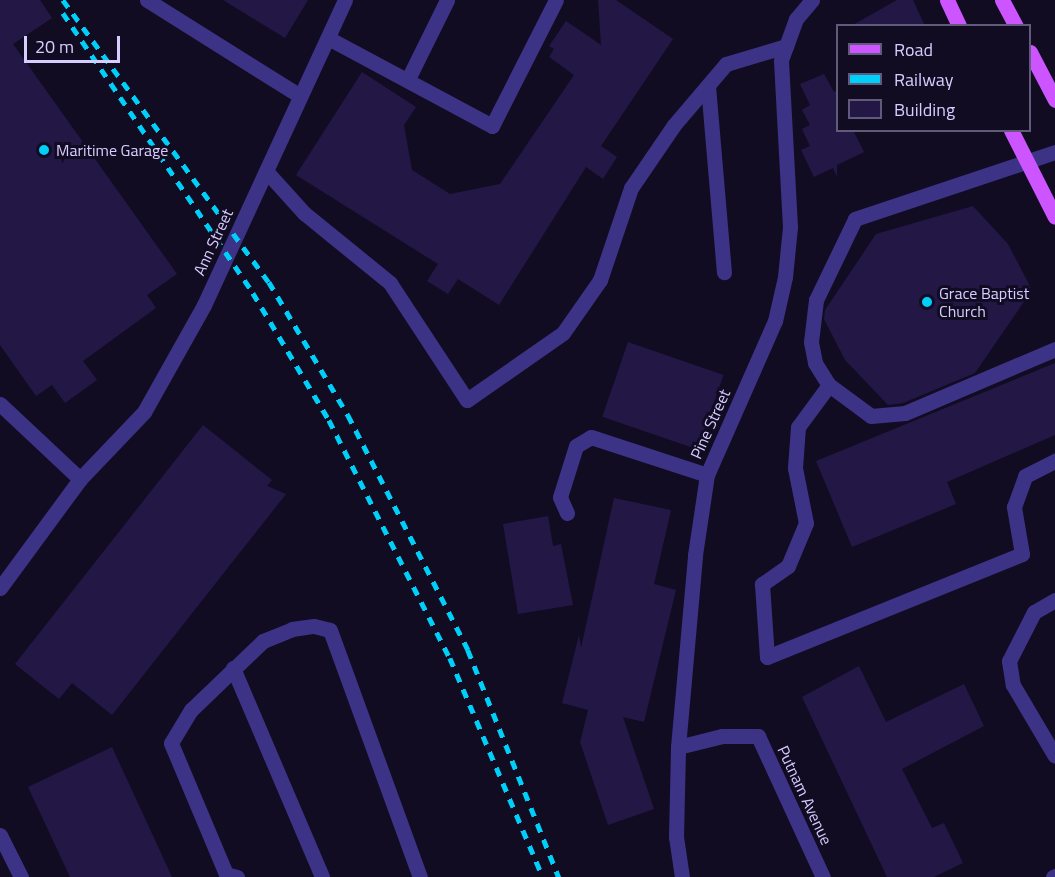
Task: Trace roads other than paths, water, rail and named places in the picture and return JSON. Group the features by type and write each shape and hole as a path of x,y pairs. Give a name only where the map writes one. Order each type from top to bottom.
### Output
{"main road":[{"path":"947,0 958,24"},
{"path":"1002,0 1015,24"},
{"path":"1031,56 1055,100"},
{"path":"1012,132 1055,217"}],"street":[{"path":"147,0 300,96"},
{"name":"Ann Street","path":"0,588 80,479 144,412 204,305 345,0"},
{"path":"408,80 447,0"},
{"path":"328,38 492,126 556,0"},
{"name":"Pine Street","path":"682,877 675,837 678,747 695,555 707,475 775,321 785,277 790,227 781,60 796,19 812,0"},
{"path":"266,171 304,213 390,283 467,400 563,333 600,280 631,188 674,124 708,86 736,58 786,46"},
{"path":"708,86 724,272"},
{"path":"1055,152 855,219 816,300 811,342 814,363 829,385 871,416 905,413 1055,348"},
{"path":"829,385 798,427 795,468 806,523 788,566 762,584 767,657 1022,554 1014,507 1025,476 1055,461"},
{"path":"0,404 80,479"},
{"path":"567,513 560,497 576,446 591,437 707,475"},
{"path":"1055,600 1034,612 1010,661 1013,685 1055,756"},
{"path":"237,877 226,874 171,743 191,710 263,641 292,629 314,626 330,630 420,877"},
{"path":"233,668 322,877"},
{"name":"Putnam Avenue","path":"678,747 722,736 758,736 823,877"},
{"path":"0,835 21,877"}],"railway":[{"path":"63,0 269,282 348,415 468,650 559,877"},
{"path":"63,13 253,293 329,420 450,658 543,877"}],"place":[{"name":"Maritime Garage","path":"44,150"},
{"name":"Grace Baptist Church","path":"927,302"}]}
